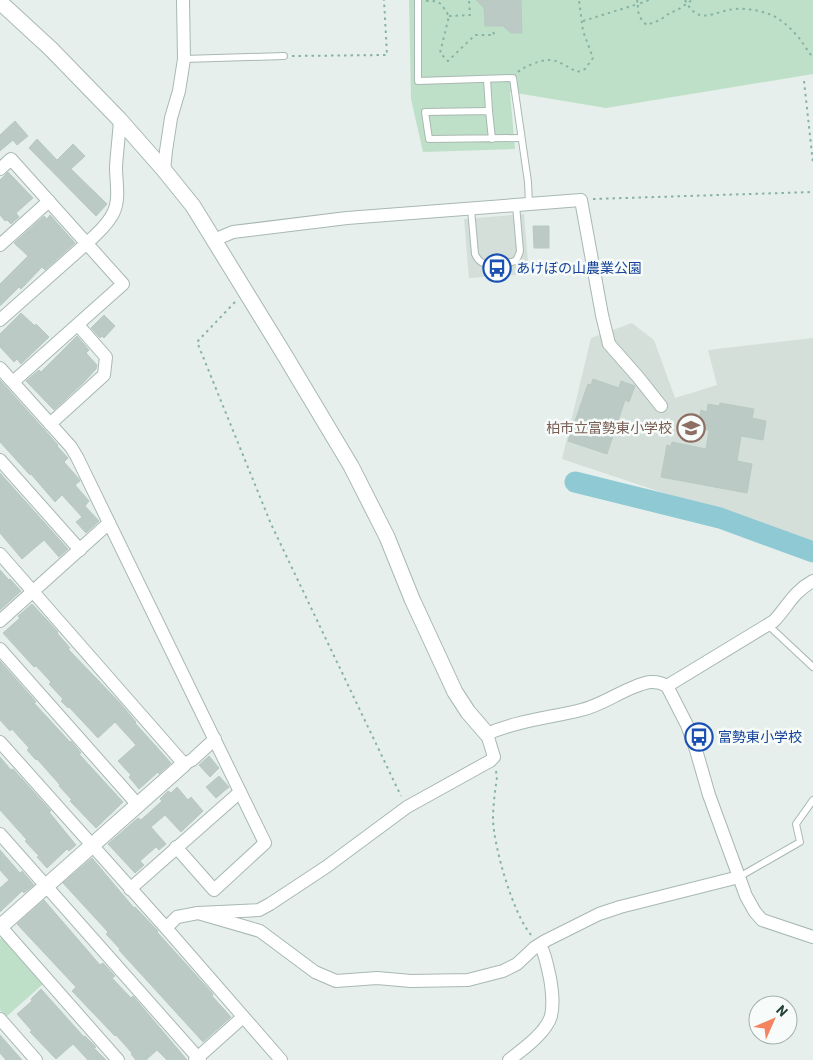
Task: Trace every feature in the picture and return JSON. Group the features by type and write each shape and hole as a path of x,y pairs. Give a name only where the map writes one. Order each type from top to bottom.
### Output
{"street":[{"path":"164,170 184,59 183,0"},
{"path":"0,2 52,49 120,120 193,206 351,466 387,538 412,599 455,692 468,712 487,734 494,757 407,807 326,867 259,910 198,913 177,917 166,928"},
{"path":"0,320 100,231 111,217 116,207 118,194 116,170 120,120"},
{"path":"0,169 11,159 123,284 13,382"},
{"path":"214,240 233,232 348,218 581,200 609,344 661,406"},
{"path":"0,245 50,201"},
{"path":"50,424 104,375 106,357 78,325"},
{"path":"0,368 77,456 265,843 214,890 176,847"},
{"path":"0,460 80,550"},
{"path":"0,621 109,523"},
{"path":"0,554 184,764"},
{"path":"667,686 774,621 796,593 813,581"},
{"path":"0,649 138,805"},
{"path":"487,734 519,723 583,710 648,682 661,682 667,686 687,725 709,795 746,896 755,912 762,920 813,937"},
{"path":"118,1060 0,927 184,764 192,760 215,739"},
{"path":"0,742 281,1060"},
{"path":"130,889 240,792"},
{"path":"0,834 197,1059 243,1017"},
{"path":"198,913 260,931 315,972 336,981 377,978 412,981 468,980 503,971 517,964 540,945 599,914 739,877"},
{"path":"509,1060 542,1031 549,1022 551,1015 552,992 545,953 540,945"},
{"path":"0,1019 36,1060"}],"lane":[{"path":"418,1 418,81 513,78 528,182 529,204"},
{"path":"184,59 284,56"},
{"path":"487,79 492,139"},
{"path":"489,111 425,112 429,139 521,138"},
{"path":"471,209 477,259 485,264 511,262 516,260 520,251 516,205"},
{"path":"768,625 813,666"},
{"path":"739,877 800,842 796,824 813,800"}],"path":[{"path":"284,56 387,55 384,0"},
{"path":"448,16 470,15 469,0"},
{"path":"513,78 522,69 545,59 556,60 577,72 585,69 593,58 583,31 579,0"},
{"path":"637,0 638,10 643,22 647,25 660,20 692,0"},
{"path":"583,21 649,0"},
{"path":"685,0 695,14 703,16 735,9 752,9 767,13 786,24 800,38 813,57"},
{"path":"418,1 435,1 441,5 448,16 440,53 448,62 475,35 494,36 494,29"},
{"path":"809,52 813,51"},
{"path":"804,81 813,163"},
{"path":"581,200 813,192"},
{"path":"246,292 198,342 271,524 407,807"},
{"path":"494,757 497,778 493,822 501,862 525,929 540,945"}],"shaded area":[{"path":"524,214 529,274 469,278 464,219"},
{"name":"柏市立富勢東小学校","path":"632,323 654,340 675,398 717,385 708,350 813,338 813,543 562,459 591,338"}],"green space":[{"path":"409,0 813,0 813,74 606,108 510,92 515,149 423,152 411,99"},
{"path":"2,937 43,984 6,1017 0,1010 0,939"}],"building":[{"path":"476,0 521,0 522,33 511,33 503,26 485,26 484,8"},
{"path":"15,121 28,136 17,145 13,140 0,151 0,135"},
{"path":"37,139 57,160 73,144 85,156 71,169 107,204 96,216 29,148"},
{"path":"8,172 33,198 16,213 19,217 11,224 0,215 0,180"},
{"path":"50,215 75,243 45,270 42,267 21,289 19,287 0,306 0,284 28,256 14,243 44,216 47,219"},
{"path":"533,226 549,226 549,248 534,248"},
{"path":"21,313 49,337 21,364 17,359 14,362 0,347 0,334"},
{"path":"104,315 115,326 104,338 102,336 100,338 91,328"},
{"path":"77,336 89,350 86,353 97,365 96,369 54,410 26,381 39,370 41,372"},
{"path":"593,379 619,388 621,381 635,386 629,402 625,400 607,454 568,441 588,384 591,385"},
{"path":"0,380 68,458 64,462 80,481 75,485 89,501 85,506 99,521 86,533 76,522 82,517 62,495 55,502 0,442"},
{"path":"720,403 754,409 752,418 766,421 763,440 741,436 737,461 752,464 747,493 661,477 667,445 671,446 672,442 706,449 709,430 697,428 701,410 707,412 708,404 719,406"},
{"path":"0,473 68,549 59,557 44,540 22,559 0,533"},
{"path":"0,570 21,591 0,610"},
{"path":"32,604 58,632 70,648 68,649 119,702 171,763 139,789 129,777 131,775 118,761 136,745 115,722 98,738 61,701 63,699 49,684 51,682 36,666 34,667 3,633"},
{"path":"0,661 36,702 34,703 71,741 81,753 79,754 123,802 96,828 70,801 72,800 60,785 27,750 29,748 12,729 10,731 0,720"},
{"path":"209,756 219,768 210,777 199,765"},
{"path":"0,757 51,811 49,812 76,845 69,851 67,849 47,868 25,841 27,840 0,810"},
{"path":"219,776 229,787 216,798 206,787"},
{"path":"177,787 188,800 191,797 203,811 181,832 165,815 151,827 166,844 159,850 156,847 140,861 144,865 135,873 108,844 138,818 141,820 162,801 160,799 168,791 171,793"},
{"path":"0,850 20,873 22,871 34,885 24,893 22,891 0,912 0,888 9,880 0,870"},
{"path":"92,858 134,908 158,931 231,1017 203,1042 119,950 106,934 108,932 63,883"},
{"path":"44,900 100,965 103,963 115,976 112,978 131,998 133,996 187,1060 167,1060 157,1050 146,1060 136,1060 116,1035 72,991 76,987 17,924"},
{"path":"41,989 106,1060 88,1060 73,1044 56,1059 30,1032 32,1031 17,1014 32,1001 31,999"},
{"path":"0,1035 22,1060 6,1060 0,1053"}],"waterway":[{"path":"575,482 720,518 813,552"}],"place":[{"name":"あけぼの山農業公園","path":"497,268"},
{"name":"柏市立富勢東小学校","path":"691,428"},
{"name":"富勢東小学校","path":"699,737"}]}
